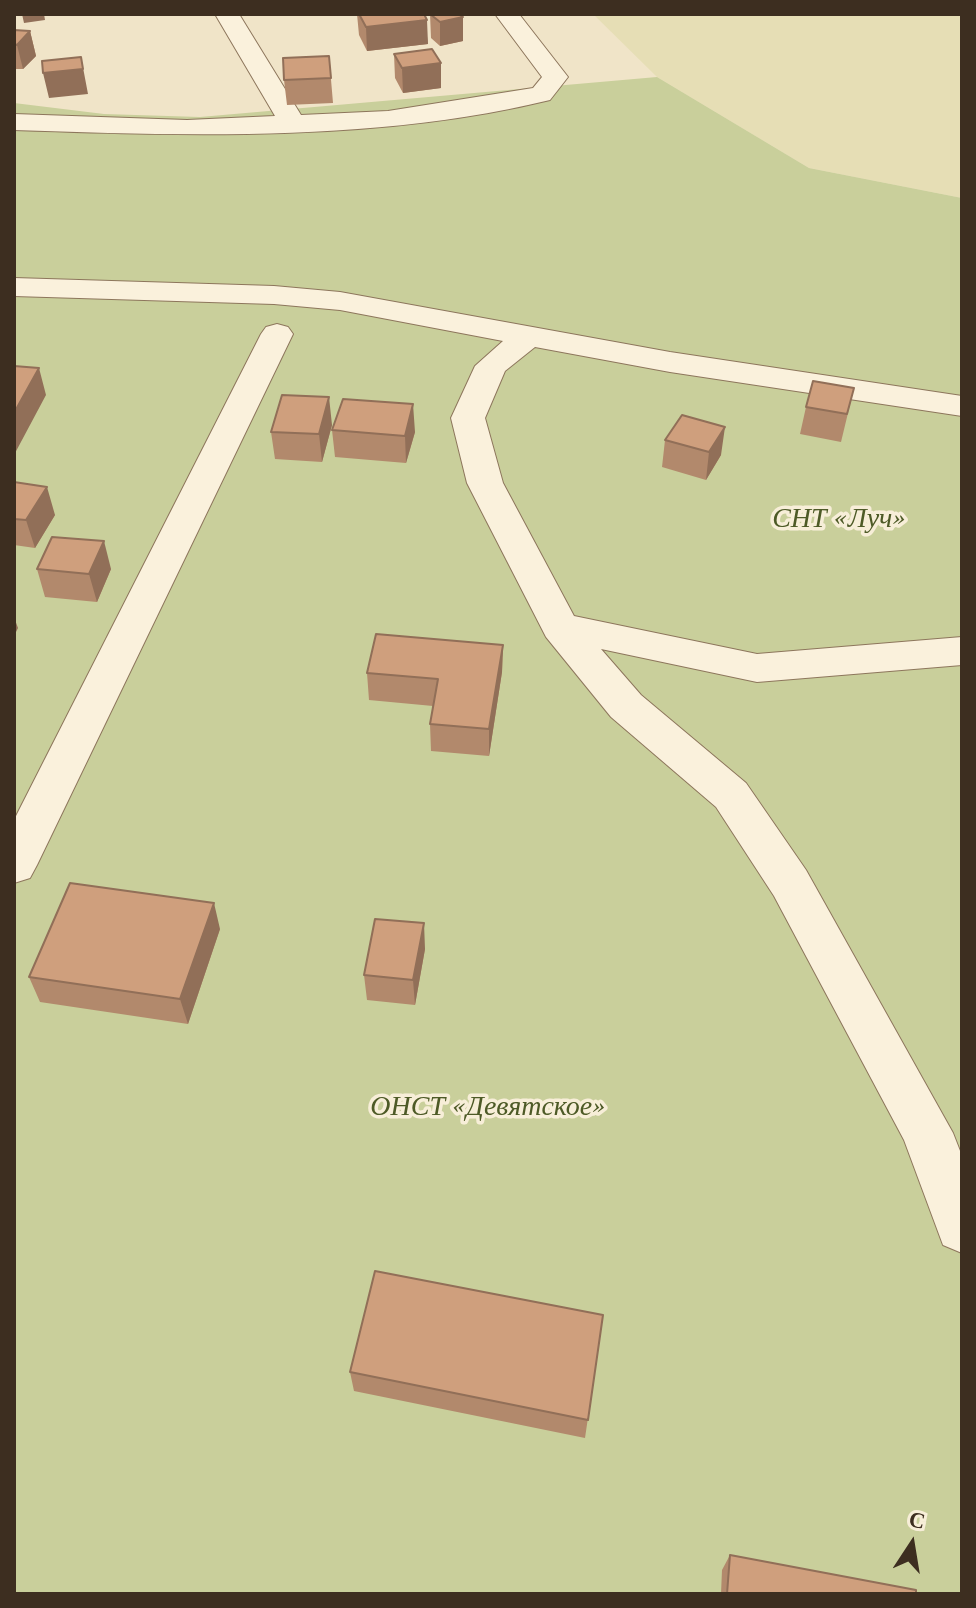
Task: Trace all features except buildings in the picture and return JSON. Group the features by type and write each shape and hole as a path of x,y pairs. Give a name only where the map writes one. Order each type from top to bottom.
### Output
{"street":[{"path":"227,14 293,123"},
{"path":"14,122 187,128 388,119 541,94 555,77 507,14"},
{"path":"14,287 306,297 531,334 670,362 962,406"},
{"path":"14,865 277,334"},
{"path":"531,334 491,366 468,418 485,483 560,627 626,706 731,795 790,883 927,1133 962,1227"},
{"path":"560,627 757,668 962,651"}],"shaded area":[{"path":"593,14 962,14 962,198 809,168 657,77"}],"green space":[{"name":"ОНСТ «Девятское»","path":"657,77 809,168 962,198 962,1594 14,1594 14,103 104,114 200,117"}],"park label":[{"name":"СНТ «Луч»","path":"839,519"}]}
